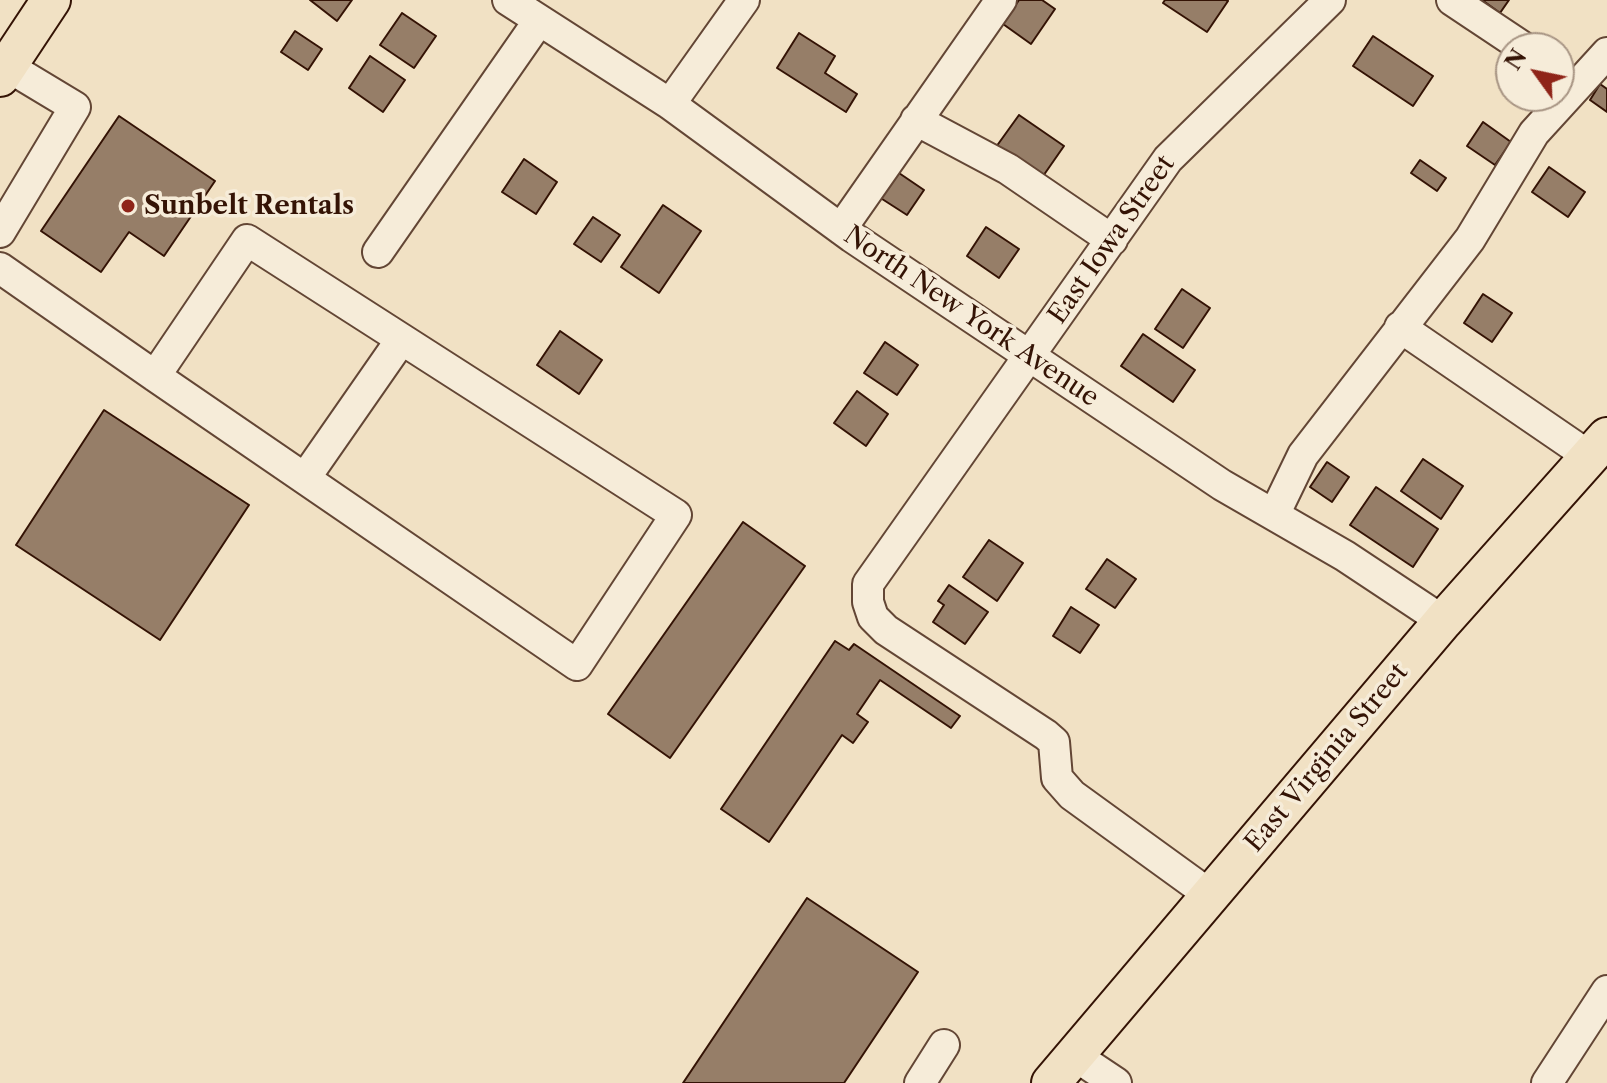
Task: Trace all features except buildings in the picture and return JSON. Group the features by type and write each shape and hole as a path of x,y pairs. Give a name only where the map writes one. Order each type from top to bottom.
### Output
{"main road":[{"path":"4,72 51,0"},
{"name":"East Virginia Street","path":"1063,1069 1443,621 1598,447"}],"street":[{"name":"North New York Avenue","path":"508,0 670,104 841,229 1222,485 1443,621"},
{"path":"670,104 744,0"},
{"path":"841,229 1001,0"},
{"name":"East Iowa Street","path":"1210,895 1072,795 1057,778 1054,742 1046,735 886,630 873,617 868,602 868,584 1190,135 1330,0"},
{"path":"1452,0 1500,32"},
{"path":"378,252 538,22"},
{"path":"1575,74 1607,53"},
{"path":"0,232 75,107 4,72"},
{"path":"1274,515 1303,455 1470,239 1547,112"},
{"path":"916,120 1008,169 1112,240"},
{"path":"0,268 155,376 577,665 676,515 247,240 155,376"},
{"path":"1400,327 1598,447"},
{"path":"305,478 401,340"},
{"path":"1547,1083 1607,991"},
{"path":"920,1083 944,1045"},
{"path":"1063,1069 1116,1083"}],"place":[{"name":"Sunbelt Rentals","path":"128,206"}]}
